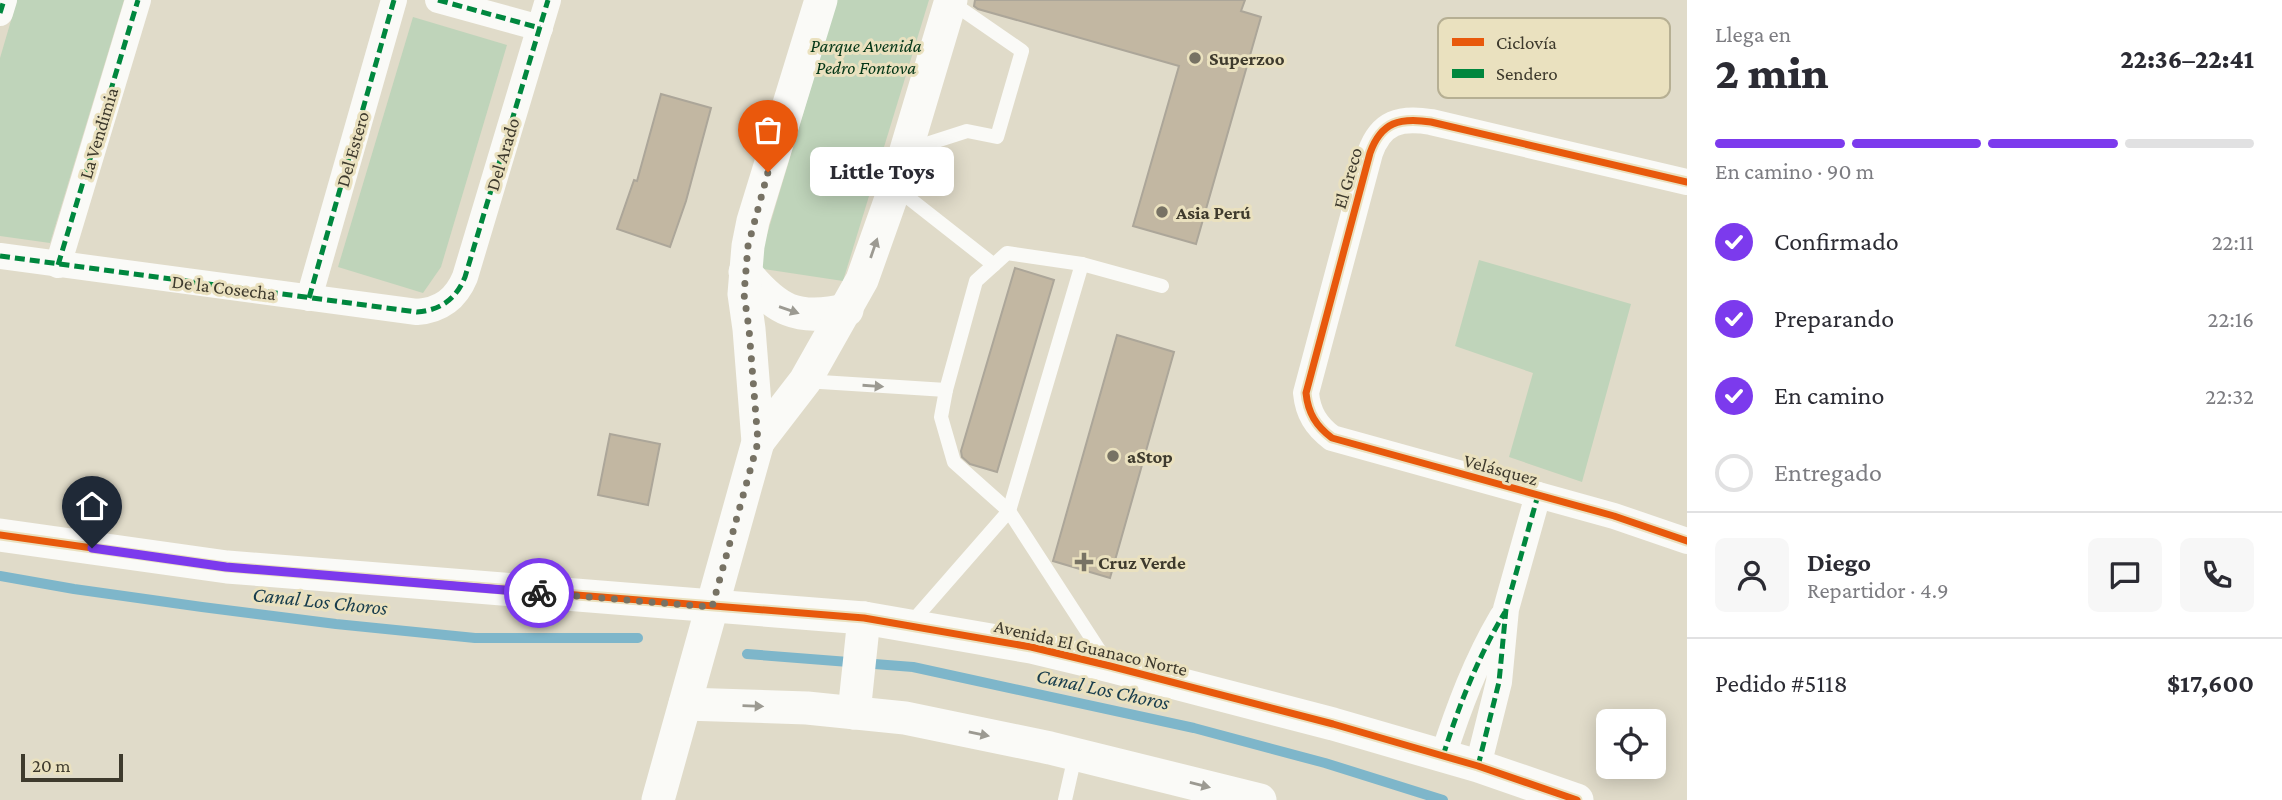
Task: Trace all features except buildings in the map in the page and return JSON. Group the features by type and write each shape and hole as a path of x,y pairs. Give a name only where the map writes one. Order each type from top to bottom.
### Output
{"street":[{"path":"0,13 4,0"},
{"name":"La Vendimia","path":"58,265 138,0"},
{"name":"Del Estero","path":"309,298 394,0"},
{"path":"438,0 540,28"},
{"name":"Del Arado","path":"446,303 461,287 465,277 548,0"},
{"path":"658,800 758,442 744,294 745,272 753,221 821,0"},
{"path":"758,442 805,381 847,310 872,257 951,1"},
{"name":"El Greco","path":"1313,419 1307,406 1308,379 1370,153 1374,143 1388,126 1407,120 1431,122 1687,182"},
{"name":"De la Cosecha","path":"0,256 417,312 438,308 446,303"},
{"path":"745,272 777,306 799,313 824,315 847,310"},
{"name":"Velásquez","path":"1313,419 1321,430 1332,438 1614,516 1687,541"},
{"path":"1478,766 1499,682 1506,609 1538,495"},
{"name":"Avenida El Guanaco Norte","path":"0,535 226,567 712,607 863,629 910,625 1031,647 1333,724 1478,766 1577,800"},
{"path":"1443,756 1461,700 1506,609"},
{"path":"856,699 863,629"},
{"path":"685,704 807,708 856,699 905,718 1049,748 1260,800"}],"lane":[{"path":"904,152 967,131 997,137 1022,51 951,1"},
{"path":"895,187 994,265"},
{"path":"1110,666 1009,511 954,462 942,417 946,390 976,281 1007,253 1082,264 1162,286"},
{"path":"910,625 1009,511 1082,264"},
{"path":"805,381 946,390"},
{"path":"1065,800 1075,756"}],"green space":[{"path":"17,0 124,0 50,243 0,236 0,58"},
{"name":"Parque Avenida Pedro Fontova","path":"837,0 929,0 843,281 757,268"},
{"path":"413,17 507,45 441,267 423,293 338,267"},
{"path":"1479,260 1631,304 1582,482 1509,457 1533,373 1455,346"}],"waterway":[{"name":"Canal Los Choros","path":"0,576 202,607 475,638 638,638"},
{"name":"Canal Los Choros","path":"747,654 913,667 1194,728 1325,763 1443,800"}],"marked path":[{"path":"0,13 4,0"},
{"path":"58,265 138,0"},
{"path":"309,298 394,0"},
{"path":"438,0 540,28"},
{"path":"0,256 417,312 440,306 452,297 465,277 548,0"},
{"path":"1478,766 1499,682 1506,609 1538,495"},
{"path":"1443,756 1470,682 1505,612"}],"cycle path":[{"path":"1687,182 1431,122 1410,120 1393,124 1380,134 1370,153 1306,393 1314,418 1321,429 1332,438 1614,516 1687,541"},
{"path":"0,535 227,567 864,618 1031,647 1110,666 1333,724 1478,766 1577,800"}],"way so far":[{"path":"539,593 712,607 758,442 744,294 748,246 768,172"}],"place":[{"name":"Superzoo","path":"1195,58"},
{"name":"Little Toys","path":"768,172"},
{"name":"Asia Perú","path":"1162,212"},
{"name":"aStop","path":"1113,456"},
{"name":"Cruz Verde","path":"1084,562"}],"route":[{"path":"92,548 226,567 539,593"}]}
